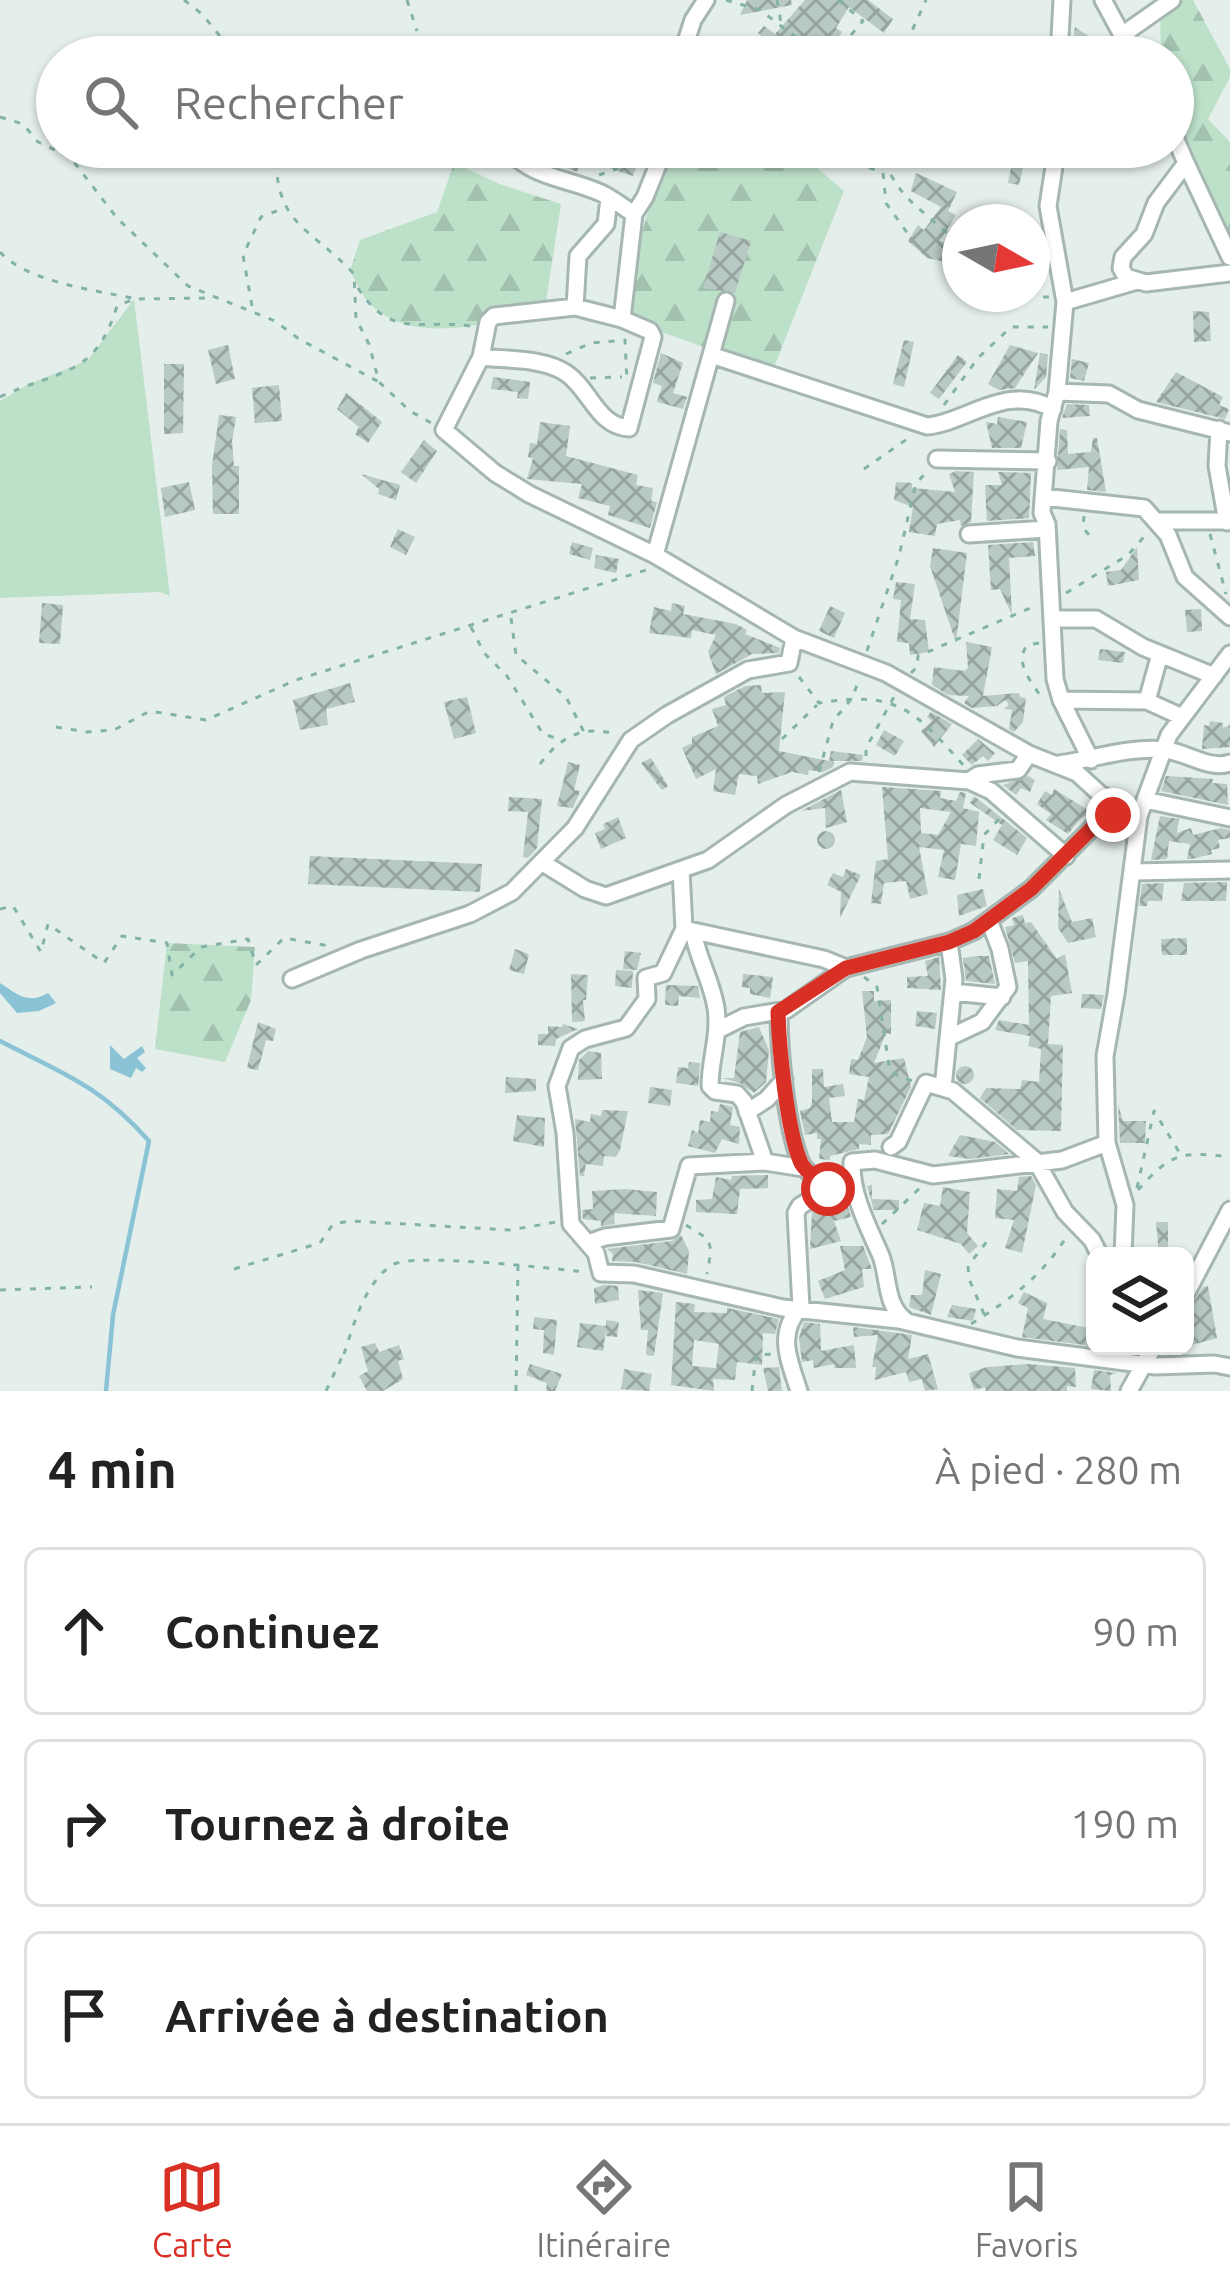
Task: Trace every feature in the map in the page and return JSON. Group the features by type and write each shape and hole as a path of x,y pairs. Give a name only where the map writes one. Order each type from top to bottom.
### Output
{"street":[{"path":"688,36 706,0"},
{"path":"1059,36 1062,0"},
{"path":"1103,0 1121,35 1172,0"},
{"path":"528,168 610,198 634,214"},
{"path":"622,319 634,214 656,168"},
{"path":"1054,168 1048,206 1064,299 1048,461 1043,470 1052,641 1060,700 1091,760"},
{"path":"1182,168 1156,203 1144,234 1124,257 1121,268 1126,277 1146,284 1230,273"},
{"path":"1188,168 1230,256"},
{"path":"574,307 578,256 606,224 610,198"},
{"path":"1064,299 1137,281"},
{"path":"655,555 726,302"},
{"path":"482,357 551,367 573,379 612,425 629,428 636,400 634,376 652,333 622,319 574,307 494,316 488,322 482,357 444,430 494,473 529,494 655,555 794,638 903,682 1136,808 1230,818"},
{"path":"711,355 933,426 999,402 1044,403 1109,394 1138,410 1224,432 1217,466 1228,521 1157,521"},
{"path":"937,459 1048,461"},
{"path":"1043,497 1136,505 1168,535 1185,578 1227,615"},
{"path":"968,534 1047,529"},
{"path":"1052,619 1096,619 1160,654 1214,676"},
{"path":"292,980 361,950 470,914 512,892 575,828 631,740 748,670 789,664 794,638"},
{"path":"1123,1247 1124,1194 1107,1143 1105,1056 1133,872 1136,808 1182,717 1230,653"},
{"path":"1147,701 1160,654"},
{"path":"1060,700 1147,701 1182,717"},
{"path":"1052,765 1163,750 1195,756 1206,764 1230,763"},
{"path":"543,863 585,890 606,896 708,860 815,788 850,772 971,779 1018,770 1029,754"},
{"path":"971,779 1066,856"},
{"path":"718,1030 744,1017 778,1012 846,968 949,942 1031,889 1093,827 1136,808"},
{"path":"681,870 689,931 716,1003 718,1030 710,1086 737,1094 766,1162"},
{"path":"1133,872 1230,870"},
{"path":"950,1037 982,1022 1008,987 988,920"},
{"path":"689,931 824,958 846,968"},
{"path":"689,931 663,974 646,978 647,999 626,1028 571,1048 561,1070 557,1086 570,1220 574,1232 596,1253 601,1273 634,1274 784,1308 908,1321 1017,1348 1086,1350"},
{"path":"891,1147 935,1085 950,1037 949,942"},
{"path":"953,992 1002,997"},
{"path":"778,1012 784,1080 803,1168"},
{"path":"747,1112 784,1080"},
{"path":"935,1085 986,1116 1036,1161 1094,1247"},
{"path":"908,1321 897,1315 892,1304 880,1256 869,1237 852,1162 875,1160 933,1175 1062,1160 1107,1143"},
{"path":"588,1244 605,1237 671,1229 689,1166 766,1162 803,1168 828,1189 796,1213 801,1307 786,1328 799,1391"},
{"path":"1194,1279 1230,1210"},
{"path":"1130,1391 1148,1355"},
{"path":"1167,1355 1230,1366"}],"path":[{"path":"184,0 220,36"},
{"path":"407,0 417,32"},
{"path":"726,0 760,10 796,36"},
{"path":"777,0 781,24"},
{"path":"838,0 862,21 851,35"},
{"path":"910,36 926,0"},
{"path":"0,117 23,124 36,140"},
{"path":"78,168 117,218 188,286 253,310 379,382 410,411 444,430"},
{"path":"275,168 284,209 343,263 376,312 408,327 488,322"},
{"path":"599,175 612,168"},
{"path":"868,168 886,174 898,191 942,229"},
{"path":"885,168 886,203 908,234"},
{"path":"253,310 243,255 261,217 284,209"},
{"path":"0,252 66,285 134,299 215,298"},
{"path":"356,284 356,319 369,344 379,382"},
{"path":"1050,298 1064,299"},
{"path":"0,398 85,364 106,339 117,306 134,299"},
{"path":"864,470 933,426 978,358 1010,326 1061,326"},
{"path":"551,367 574,349 625,340 636,400"},
{"path":"573,379 634,376"},
{"path":"815,788 833,721 853,698 899,556 916,483 937,459"},
{"path":"1084,502 1083,527 1090,537"},
{"path":"1208,520 1224,578 1227,615"},
{"path":"867,770 866,748 903,682 917,667 918,656 1078,588 1129,555 1157,521"},
{"path":"56,727 113,730 150,710 206,720 296,680 627,578 648,569 655,555"},
{"path":"510,615 516,655 566,697 584,732"},
{"path":"470,625 484,652 522,696 543,734 562,740"},
{"path":"1039,694 1023,668 1022,653 1027,645 1052,641"},
{"path":"789,664 819,703"},
{"path":"782,739 819,703 892,700 934,732 971,779"},
{"path":"540,764 562,740 584,732 599,729 631,740"},
{"path":"979,879 984,835 1008,805"},
{"path":"0,909 13,906 41,952 48,923 104,963 122,936 167,944 172,975 200,947 248,939 256,965 284,938 361,950"},
{"path":"846,968 877,987 879,1021 892,1075 935,1085"},
{"path":"1181,1155 1154,1111 1136,1193 1164,1160 1181,1155 1191,1152 1230,1157"},
{"path":"869,1237 933,1175"},
{"path":"679,1213 687,1227 708,1239 706,1293"},
{"path":"234,1269 320,1243 333,1224 350,1220 510,1230 570,1220"},
{"path":"953,1335 1030,1283 1053,1259 1076,1222"},
{"path":"985,1316 968,1267 988,1240"},
{"path":"326,1391 362,1301 393,1264 414,1260 518,1263 601,1273"},
{"path":"516,1391 518,1263"},
{"path":"0,1290 92,1288"},
{"path":"752,1391 756,1355 788,1352"}],"green space":[{"path":"1172,0 1193,0 1230,69 1208,119 1230,142 1230,256 1189,168 1194,168 1194,36 1161,36 1160,8"},
{"path":"452,168 465,168 561,204 545,308 478,324 431,328 388,317 370,304 350,271 360,240 437,212"},
{"path":"661,168 817,168 844,191 772,372 623,318"},
{"path":"134,299 170,596 160,592 0,598 0,401 88,360"},
{"path":"167,943 255,947 251,1000 225,1062 155,1049"}],"water":[{"path":"0,983 29,998 48,993 56,1003 17,1013 0,993"},
{"path":"110,1045 124,1059 142,1046 145,1052 137,1058 146,1068 142,1072 136,1068 131,1078 110,1069"}],"building":[{"path":"747,0 791,0 792,5 740,15"},
{"path":"805,0 868,0 893,19 884,33 849,7 836,28 842,32 839,36 761,36 758,33 764,26 775,34"},
{"path":"609,168 636,168 633,176"},
{"path":"1011,168 1023,168 1019,185 1008,183"},
{"path":"916,173 957,192 951,204 942,204 942,261 927,258 908,241 918,225 924,230 941,207 911,191"},
{"path":"720,232 751,241 735,293 703,288"},
{"path":"1193,311 1209,312 1211,341 1194,342"},
{"path":"904,340 914,342 904,387 893,384"},
{"path":"228,345 235,379 216,384 208,350"},
{"path":"1010,345 1038,353 1015,388 999,390 988,384"},
{"path":"661,353 683,363 673,393 687,397 683,409 657,402 662,386 653,383"},
{"path":"1040,353 1048,354 1046,377 1034,390"},
{"path":"958,355 967,362 939,399 930,393"},
{"path":"1072,359 1089,363 1084,381 1070,378"},
{"path":"164,364 184,364 183,433 164,434"},
{"path":"1176,372 1223,397 1219,405 1229,409 1225,419 1156,402"},
{"path":"493,377 530,382 528,399 517,398 518,392 491,389"},
{"path":"279,385 282,421 255,423 252,388"},
{"path":"346,393 382,422 368,443 355,434 359,427 337,409"},
{"path":"1067,404 1089,405 1090,416 1062,418"},
{"path":"219,415 236,417 232,441 234,466 239,466 239,514 213,514 212,466"},
{"path":"998,417 1027,422 1021,448 992,448 986,422 997,424"},
{"path":"540,422 570,426 566,456 638,475 636,485 653,488 651,501 657,502 650,528 608,515 610,506 578,498 582,484 527,479 533,458 528,457 530,443 537,444"},
{"path":"1060,429 1067,430 1068,454 1091,452 1093,438 1097,438 1106,492 1087,490 1089,467 1057,470"},
{"path":"424,440 437,451 416,483 401,472"},
{"path":"974,472 971,522 937,524 935,536 909,532 913,507 894,500 896,482 955,492 949,474"},
{"path":"998,472 1031,473 1029,518 987,521 985,485 1002,485"},
{"path":"361,474 400,485 396,500 378,494 379,489"},
{"path":"189,482 195,510 165,517 161,488"},
{"path":"398,529 415,537 406,555 390,547"},
{"path":"572,542 593,548 590,560 569,554"},
{"path":"1033,542 1035,556 1009,558 1012,615 1000,589 991,590 988,545"},
{"path":"1137,547 1139,580 1108,586 1106,572 1121,570"},
{"path":"933,548 967,553 956,643 930,566"},
{"path":"596,555 619,559 616,573 594,568"},
{"path":"896,582 915,584 910,619 925,620 929,652 910,655 909,643 897,642 901,600 893,599"},
{"path":"42,603 63,605 60,644 39,643"},
{"path":"672,603 685,606 683,614 736,624 747,630 745,634 780,648 779,653 752,654 716,674 708,652 716,635 692,630 691,638 649,633 654,607 671,611"},
{"path":"830,606 845,613 834,638 819,631"},
{"path":"1201,609 1202,631 1187,632 1185,610"},
{"path":"966,642 992,647 983,696 1019,693 1026,698 1023,722 1014,732 1009,729 1012,710 1004,709 1009,704 1005,700 997,706 972,708 964,703 969,696 948,695 932,685 934,667 968,668"},
{"path":"1100,649 1125,652 1123,663 1098,660"},
{"path":"350,683 355,702 326,709 328,725 300,730 293,700"},
{"path":"761,685 762,693 785,692 779,751 834,762 833,767 823,772 809,770 808,775 792,772 758,784 757,776 739,774 735,795 713,791 716,769 696,779 682,748 692,743 692,737 718,726 712,709 726,705 724,697 745,686"},
{"path":"467,697 476,733 454,739 444,702"},
{"path":"931,712 952,724 934,747 921,731 932,721 927,717"},
{"path":"1210,721 1223,723 1223,728 1230,725 1230,747 1202,749 1204,725 1209,726"},
{"path":"884,730 904,741 895,756 876,745"},
{"path":"978,739 995,753 988,761 983,756 972,765 962,755"},
{"path":"831,751 863,755 862,761 829,761"},
{"path":"651,758 668,786 662,790 641,763"},
{"path":"568,762 580,765 574,790 580,791 573,808 557,806"},
{"path":"1028,776 1035,780 1030,792 1021,788 1016,795 1003,785"},
{"path":"1166,776 1227,784 1228,805 1161,791"},
{"path":"882,787 941,791 940,798 956,801 960,792 966,793 963,808 979,812 976,846 961,844 955,880 938,877 944,850 919,847 928,894 910,899 906,881 884,883 881,904 871,903 876,861 888,859","holes":["920,808 951,812 938,835 921,833"]},
{"path":"1054,789 1093,813 1082,817 1068,834 1046,820 1051,814 1037,804 1045,791 1052,795"},
{"path":"841,790 847,822 826,828 825,808 801,811"},
{"path":"974,796 1027,838 1017,855 993,840 1002,825 970,803"},
{"path":"509,797 542,799 537,848 528,858 523,857 528,812 508,811"},
{"path":"1160,816 1179,819 1177,833 1191,828 1193,835 1221,828 1230,830 1230,838 1218,840 1220,848 1211,850 1212,854 1192,859 1187,859 1190,844 1169,841 1167,859 1151,860"},
{"path":"618,817 626,838 601,849 595,833"},
{"path":"826,831 835,840 826,849 817,840"},
{"path":"310,856 482,864 480,892 308,884"},
{"path":"846,869 861,875 840,918 841,892 827,885 833,873 843,877"},
{"path":"1227,882 1226,901 1181,901 1184,883"},
{"path":"1164,883 1162,901 1139,906 1142,884"},
{"path":"983,889 987,906 959,916 957,895"},
{"path":"1059,889 1072,922 1092,918 1096,937 1068,943 1058,928"},
{"path":"1023,915 1057,959 1065,954 1072,993 1051,996 1048,1044 1063,1045 1061,1131 1017,1130 980,1098 986,1088 1020,1089 1022,1080 1039,1082 1041,1049 1028,1046 1030,1036 995,1030 999,1020 1029,1025 1028,961 1015,963 1005,927 1014,925 1012,918"},
{"path":"1187,938 1187,955 1162,955 1161,939"},
{"path":"515,949 529,954 524,974 509,970"},
{"path":"625,951 641,953 637,970 623,969"},
{"path":"989,956 995,984 966,981 963,958"},
{"path":"939,957 941,990 907,988 907,977 928,976 925,961"},
{"path":"616,970 633,971 632,988 615,986"},
{"path":"571,974 588,975 585,1021 572,1022"},
{"path":"743,974 773,977 770,998 742,987"},
{"path":"666,985 698,986 700,998 679,996 678,1006 665,1005"},
{"path":"862,991 874,991 874,1001 891,1000 891,1034 886,1033 874,1063 904,1058 911,1087 888,1134 871,1135 871,1145 859,1144 859,1149 830,1156 830,1160 819,1159 821,1139 817,1133 805,1135 800,1111 812,1102 812,1069 823,1069 824,1087 843,1084 845,1096 829,1098 832,1122 854,1122 869,1077 849,1074 851,1059 858,1060 867,1037"},
{"path":"1082,994 1104,995 1101,1009 1081,1008"},
{"path":"917,1011 937,1013 935,1029 915,1026"},
{"path":"258,1022 276,1029 273,1041 266,1040 258,1070 247,1068"},
{"path":"548,1026 578,1029 556,1039 555,1046 538,1045 538,1034 548,1034"},
{"path":"759,1027 769,1050 766,1082 754,1093 722,1078 734,1078 740,1032"},
{"path":"588,1051 601,1053 602,1079 578,1080 579,1060"},
{"path":"689,1062 700,1063 698,1086 676,1083 678,1067 688,1068"},
{"path":"965,1066 974,1075 965,1084 956,1075"},
{"path":"506,1077 536,1079 536,1091 505,1093"},
{"path":"650,1087 672,1090 670,1106 648,1103"},
{"path":"720,1104 733,1107 730,1125 740,1127 739,1144 722,1139 715,1153 688,1146 692,1130 698,1133 700,1120 710,1122 711,1111 718,1112"},
{"path":"1118,1104 1123,1121 1146,1121 1145,1143 1120,1143"},
{"path":"602,1110 628,1111 620,1150 616,1157 604,1156 603,1166 586,1164 580,1176 575,1119 590,1122 591,1114 601,1116"},
{"path":"517,1115 545,1118 544,1147 513,1141"},
{"path":"960,1135 995,1142 1009,1154 970,1159 948,1156"},
{"path":"768,1175 768,1188 740,1189 737,1214 696,1212 696,1200 712,1199 716,1177"},
{"path":"1031,1176 1036,1185 1022,1253 1005,1248 1014,1220 995,1218 997,1189 1017,1191 1019,1177"},
{"path":"872,1185 872,1199 899,1200 899,1210 874,1210 867,1186"},
{"path":"943,1187 970,1192 967,1233 978,1246 969,1254 961,1244 917,1230 924,1203 940,1206"},
{"path":"592,1191 657,1192 656,1216 614,1213 615,1224 601,1226 601,1221 583,1219 582,1210 593,1209"},
{"path":"840,1191 851,1217 834,1221 841,1241 810,1249 812,1212"},
{"path":"1156,1222 1168,1222 1168,1247 1158,1247"},
{"path":"681,1235 689,1251 687,1274 612,1261 613,1254 607,1249 672,1241"},
{"path":"840,1246 863,1246 872,1269 862,1269 864,1287 825,1299 818,1281 845,1270"},
{"path":"925,1270 941,1274 931,1315 909,1307 911,1295 922,1295"},
{"path":"618,1286 619,1300 595,1304 594,1288"},
{"path":"1208,1286 1217,1338 1194,1344 1194,1302"},
{"path":"638,1290 663,1293 654,1356 646,1355 648,1330 641,1330"},
{"path":"1024,1292 1047,1303 1043,1319 1086,1327 1086,1345 1022,1337 1028,1308 1018,1303"},
{"path":"676,1302 695,1304 694,1312 727,1313 727,1308 779,1319 775,1334 763,1333 762,1365 737,1362 735,1380 713,1379 714,1391 671,1385","holes":["694,1340 719,1344 716,1368 692,1366"]},
{"path":"952,1305 976,1309 973,1321 947,1317"},
{"path":"534,1317 557,1320 554,1355 543,1353 544,1330 533,1329"},
{"path":"606,1320 619,1322 617,1337 606,1336 606,1330 603,1351 577,1347 580,1323 606,1326"},
{"path":"804,1322 820,1324 821,1351 854,1345 856,1368 834,1368 835,1364 814,1368 813,1360 802,1362 799,1338"},
{"path":"853,1327 912,1335 908,1359 928,1354 938,1389 925,1391 922,1379 909,1382 906,1372 875,1380 876,1367 872,1367 878,1335 854,1337"},
{"path":"375,1343 379,1352 399,1345 403,1379 383,1391 367,1391 359,1376 368,1371 361,1347"},
{"path":"530,1364 562,1374 555,1391 546,1391 547,1383 526,1375"},
{"path":"1027,1364 1075,1368 1076,1387 1067,1386 1067,1391 974,1390 969,1373"},
{"path":"779,1367 782,1391 768,1391 763,1368"},
{"path":"624,1369 652,1374 649,1391 621,1389"},
{"path":"1094,1370 1117,1373 1110,1375 1111,1391 1091,1389"}],"waterway":[{"path":"0,1041 97,1093 149,1141 113,1315 106,1391"}],"route":[{"path":"828,1189 803,1168 797,1150 778,1012 846,968 949,942 974,931 1031,889 1093,827 1113,815"}]}
